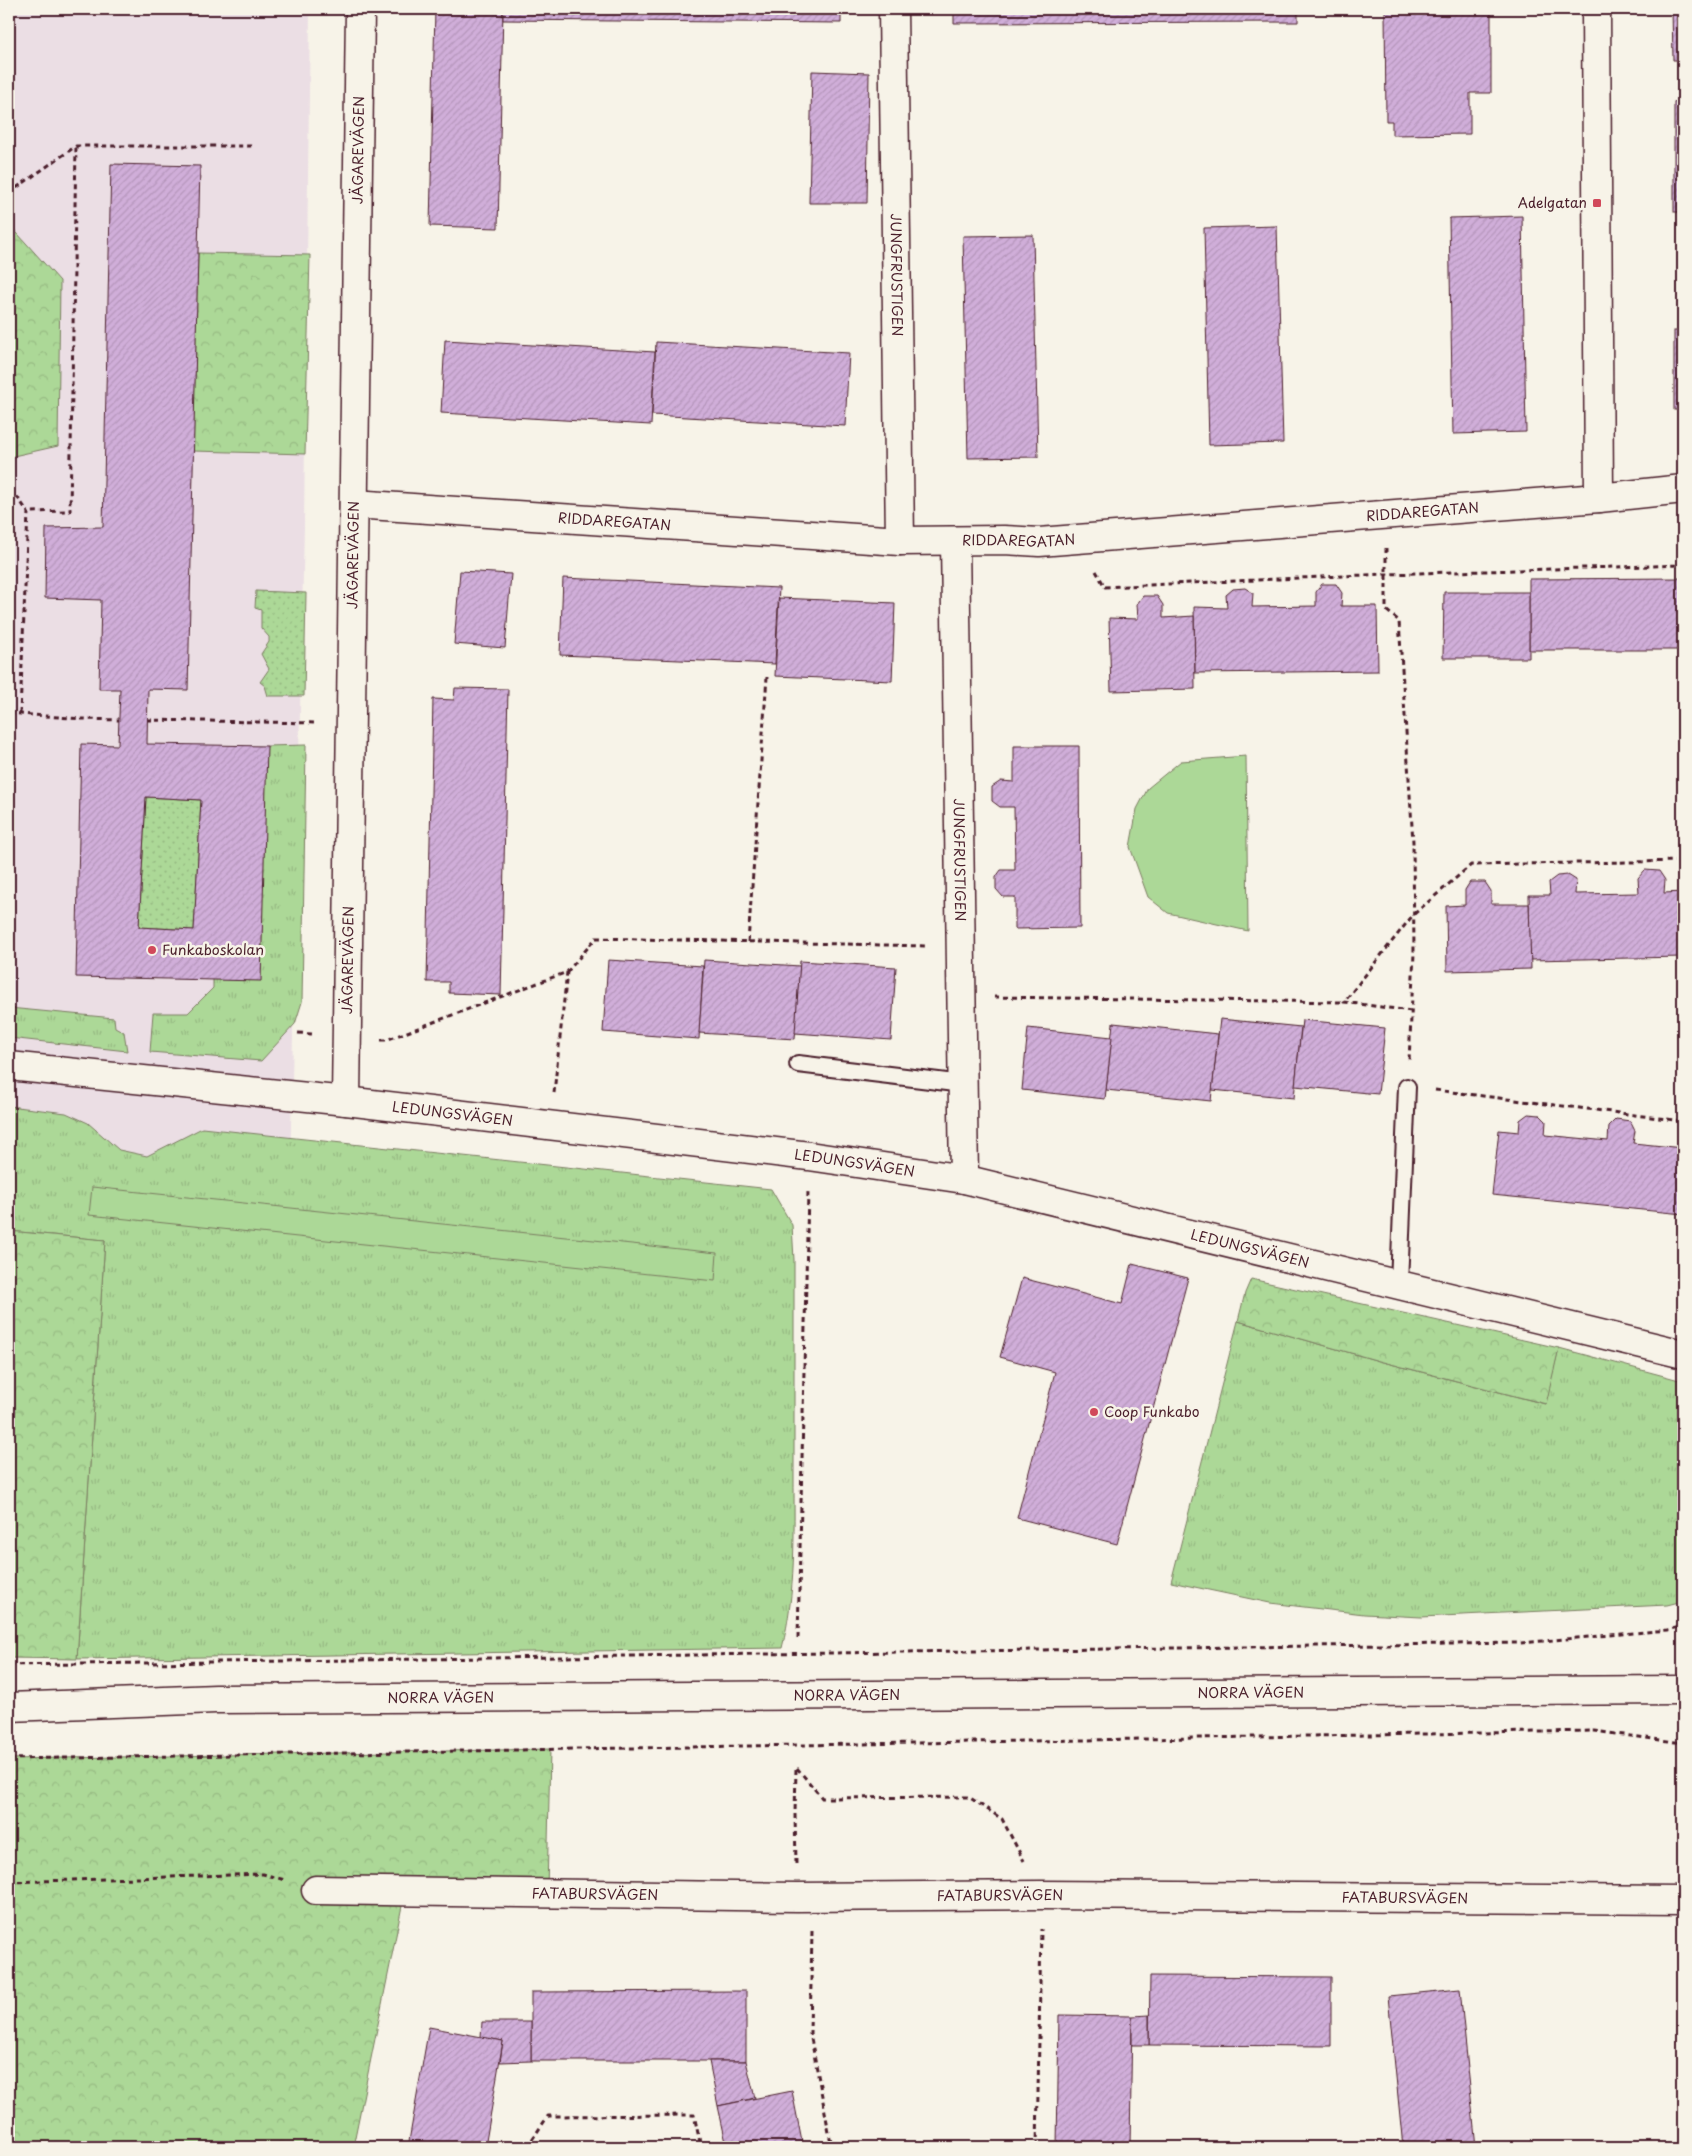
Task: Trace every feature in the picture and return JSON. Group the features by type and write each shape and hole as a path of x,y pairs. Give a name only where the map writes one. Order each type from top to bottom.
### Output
{"street":[{"name":"JÄGAREVÄGEN","path":"346,1100 360,9"},
{"name":"JUNGFRUSTIGEN","path":"892,9 900,541"},
{"path":"1596,9 1599,498"},
{"name":"RIDDAREGATAN","path":"354,504 900,541 1039,542 1599,498 1683,489"},
{"name":"JUNGFRUSTIGEN","path":"955,541 964,1179"},
{"name":"LEDUNGSVÄGEN","path":"9,1066 346,1100 809,1156 964,1179 1683,1354"},
{"name":"NORRA VÄGEN","path":"9,1707 226,1699 1683,1690"},
{"name":"FATABURSVÄGEN","path":"316,1890 805,1897 1041,1895 1683,1900"}],"lane":[{"path":"798,1064 963,1084"},
{"path":"1399,1284 1408,1087"}],"path":[{"path":"28,512 70,511 76,146"},
{"path":"9,194 76,146 253,146"},
{"path":"9,492 14,494 28,512 20,714"},
{"path":"1385,515 1386,610 1399,622 1413,842 1408,1087 1683,1121"},
{"path":"1096,570 1105,587 1386,574 1683,565"},
{"path":"748,942 767,677"},
{"path":"9,713 82,720 119,720"},
{"path":"147,720 351,723"},
{"path":"1344,1002 1413,915 1471,865 1683,861"},
{"path":"298,1033 386,1040 567,972 596,938 961,947"},
{"path":"550,1126 567,972"},
{"path":"961,996 1344,1002 1411,1011"},
{"path":"798,1638 809,1156"},
{"path":"9,1664 1510,1644 1668,1630 1683,1626"},
{"path":"9,1759 1594,1731 1683,1743"},
{"path":"834,2147 830,2138 810,2033 805,1897 795,1814 796,1768 822,1798 969,1797 1002,1819 1041,1895 1037,2147"},
{"path":"9,1882 263,1874 316,1890"},
{"path":"527,2147 548,2116 694,2115 701,2147"}],"shaded area":[{"name":"Funkaboskolan","path":"9,9 310,9 304,525 290,1174 744,1637 9,1648"}],"green space":[{"path":"9,224 60,281 58,446 9,457"},
{"path":"198,253 310,255 305,454 193,451"},
{"path":"256,591 306,593 304,696 268,696 265,686 260,682 269,669 261,654 269,642 269,637 261,628 261,610 255,608"},
{"path":"306,745 302,1002 295,1024 261,1061 150,1052 153,1013 188,1013 213,988 213,980 267,746"},
{"path":"1246,756 1248,931 1168,913 1148,897 1130,847 1137,809 1148,788 1181,761"},
{"path":"146,797 201,800 194,930 139,927"},
{"path":"9,1008 114,1018 115,1027 124,1032 127,1051 9,1038"},
{"path":"9,1106 66,1113 88,1123 119,1150 147,1156 202,1128 771,1189 792,1225 794,1260 793,1563 790,1606 782,1648 77,1659 105,1240 9,1231"},
{"path":"92,1187 717,1253 715,1281 89,1215"},
{"path":"9,1231 105,1240 77,1659 9,1658"},
{"path":"1251,1279 1559,1348 1546,1404 1379,1361 1238,1321 1245,1293"},
{"path":"1238,1321 1379,1361 1545,1404 1559,1348 1683,1381 1683,1601 1667,1605 1421,1617 1364,1614 1270,1603 1171,1582"},
{"path":"550,1749 547,1893 405,1891 353,2147 9,2147 9,1759"}],"building":[{"path":"435,9 503,9 498,228 430,226"},
{"path":"503,9 841,9 841,23 503,20"},
{"path":"954,9 1298,9 1298,22 954,23"},
{"path":"1385,9 1491,9 1491,93 1470,93 1470,134 1392,135 1392,121 1386,121"},
{"path":"1672,9 1683,9 1683,60 1673,60"},
{"path":"812,71 869,73 867,203 809,203"},
{"path":"1674,102 1683,102 1683,212 1674,212"},
{"name":"Funkaboskolan","path":"111,164 200,166 188,690 148,689 147,744 267,746 261,981 76,977 81,744 118,745 120,689 99,689 101,600 45,598 46,528 103,527","holes":["146,797 201,800 194,930 139,927"]},
{"path":"1522,216 1526,432 1453,434 1449,218"},
{"path":"1277,226 1283,443 1209,445 1204,228"},
{"path":"1033,235 1038,457 968,458 963,236"},
{"path":"1674,331 1683,331 1683,410 1674,410"},
{"path":"445,340 655,352 651,425 441,413"},
{"path":"656,342 849,353 845,426 652,415"},
{"path":"460,571 511,574 505,648 454,644"},
{"path":"563,578 779,588 775,664 560,655"},
{"path":"1683,578 1683,650 1529,650 1529,579"},
{"path":"1322,584 1336,584 1342,593 1341,606 1377,606 1378,671 1195,673 1194,607 1227,608 1226,595 1233,589 1245,588 1253,593 1252,607 1316,606 1316,592"},
{"path":"1444,592 1529,592 1529,658 1443,658"},
{"path":"1143,596 1157,596 1163,605 1163,618 1194,616 1195,689 1111,691 1109,618 1138,619 1137,604"},
{"path":"779,598 895,603 892,681 775,676"},
{"path":"455,688 508,689 501,995 449,993 449,982 427,982 433,699 454,700"},
{"path":"1014,746 1079,746 1080,928 1015,929 1015,897 1003,897 996,889 996,877 1001,870 1015,870 1014,807 1000,807 992,801 992,787 1001,781 1014,782"},
{"path":"1645,870 1659,871 1665,880 1664,893 1683,892 1683,957 1530,960 1529,895 1550,895 1549,882 1557,876 1568,875 1576,880 1575,894 1639,893 1638,878"},
{"path":"1470,882 1485,882 1491,891 1491,904 1529,904 1531,969 1447,971 1446,906 1465,905 1465,890"},
{"path":"608,960 703,966 699,1039 603,1032"},
{"path":"704,960 800,966 795,1039 699,1033"},
{"path":"800,961 896,967 891,1040 795,1033"},
{"path":"1220,1019 1301,1027 1294,1098 1212,1090"},
{"path":"1302,1020 1385,1028 1378,1094 1295,1086"},
{"path":"1113,1023 1218,1034 1211,1101 1106,1090"},
{"path":"1028,1028 1112,1037 1105,1099 1022,1090"},
{"path":"1528,1114 1540,1115 1546,1121 1545,1135 1608,1141 1609,1126 1616,1119 1630,1121 1635,1131 1633,1143 1683,1148 1683,1214 1492,1195 1499,1130 1519,1132 1520,1120"},
{"path":"1132,1264 1188,1278 1117,1544 1017,1518 1055,1372 1000,1357 1022,1278 1122,1304"},
{"path":"1150,1976 1331,1977 1331,2046 1149,2045"},
{"path":"1460,1989 1476,2147 1403,2147 1388,1996"},
{"path":"746,1991 746,2061 531,2061 531,1992"},
{"path":"1059,2015 1132,2016 1130,2147 1057,2147"},
{"path":"1149,2015 1149,2045 1132,2045 1132,2016"},
{"path":"482,2022 531,2022 531,2061 500,2062 503,2041 481,2037"},
{"path":"429,2027 503,2041 485,2147 408,2147"},
{"path":"709,2061 746,2061 755,2098 718,2106"},
{"path":"792,2091 803,2147 727,2147 718,2106"}],"place":[{"name":"Adelgatan","path":"1597,203"},
{"name":"Funkaboskolan","path":"152,950"},
{"name":"Coop Funkabo","path":"1094,1412"}]}
